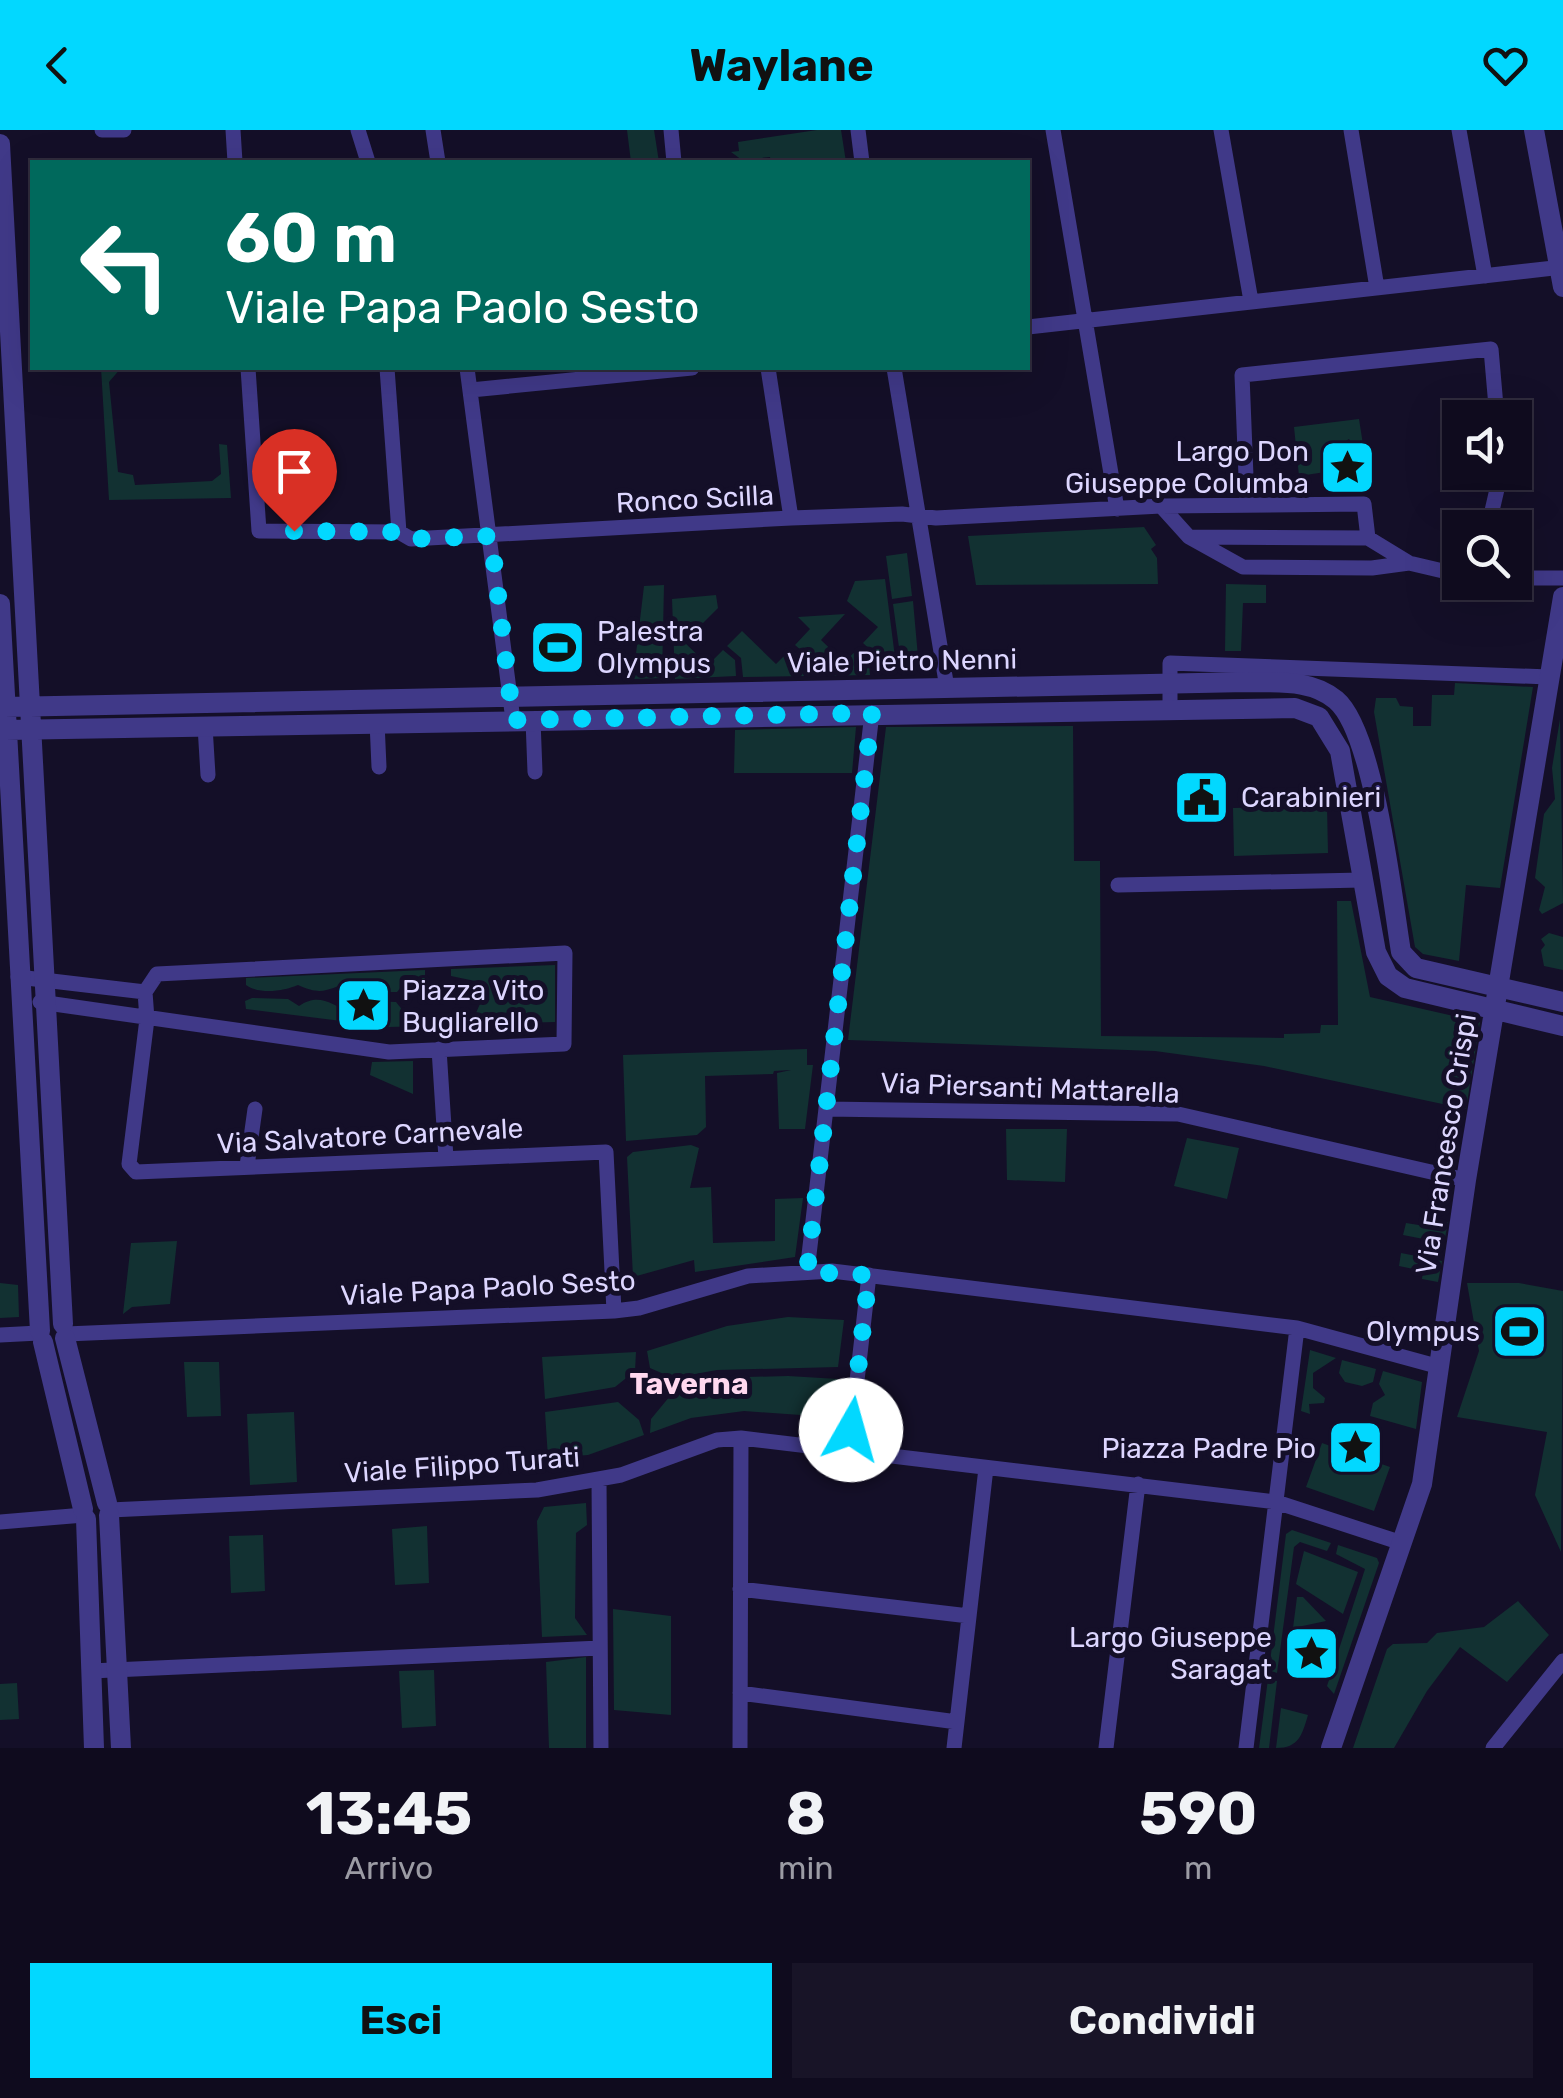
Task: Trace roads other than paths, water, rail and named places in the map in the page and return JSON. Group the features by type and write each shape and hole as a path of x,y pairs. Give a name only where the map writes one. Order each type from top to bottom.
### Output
{"street":[{"path":"102,132 124,130"},
{"path":"234,130 235,160"},
{"path":"358,130 367,160"},
{"path":"433,130 438,160"},
{"path":"671,130 674,160"},
{"path":"858,130 862,160"},
{"path":"1052,130 1118,508"},
{"path":"1221,130 1250,301"},
{"path":"1351,130 1377,288"},
{"path":"1459,130 1485,276"},
{"path":"1030,327 1485,276 1561,274 1534,130"},
{"path":"0,144 44,1002 53,1334 109,1510 121,1748"},
{"path":"1247,502 1242,375 1491,349 1495,400"},
{"name":"Ronco Scilla","path":"248,370 258,531 399,532 410,539 791,518 1247,502 1364,504 1368,538"},
{"path":"387,370 399,532"},
{"path":"468,370 511,696 523,720 535,772"},
{"path":"471,390 670,370"},
{"path":"768,370 791,518"},
{"path":"894,370 948,688 968,711"},
{"path":"1161,506 1189,537 1242,567 1372,568 1409,563"},
{"path":"1189,537 1368,538 1409,563 1442,571"},
{"path":"1532,578 1563,578"},
{"name":"Via Francesco Crispi","path":"1331,1748 1422,1484 1466,1180 1552,687 1563,597"},
{"path":"0,604 6,730 5,827 53,1334 84,1514 94,1748"},
{"path":"1170,709 1170,662 1336,667 1552,687"},
{"path":"1336,667 1309,710 1334,736 1381,966 1405,988 1563,1026"},
{"name":"Viale Pietro Nenni","path":"5,706 1170,684 1293,684 1322,691"},
{"path":"931,712 948,688"},
{"path":"1322,691 1353,720 1364,749 1401,952 1416,968 1563,1002"},
{"path":"648,694 648,717"},
{"path":"259,701 259,724"},
{"name":"Viale Pietro Nenni","path":"6,730 968,711 1309,710"},
{"path":"807,1272 872,713"},
{"path":"1334,736 1353,720"},
{"path":"377,722 379,766"},
{"path":"204,726 208,776"},
{"path":"1118,885 1362,880"},
{"path":"1381,966 1401,952"},
{"path":"18,977 146,992 150,979 169,971 565,953 564,1044 388,1052 44,1002 20,1002"},
{"path":"1405,988 1416,968"},
{"name":"Via Salvatore Carnevale","path":"146,992 129,1167 136,1172 606,1152 614,1311"},
{"path":"439,1049 446,1158"},
{"name":"Via Piersanti Mattarella","path":"826,1108 1178,1114 1466,1180"},
{"path":"247,1166 254,1109"},
{"path":"1441,1175 1451,1119"},
{"name":"Viale Papa Paolo Sesto","path":"0,1335 614,1311 639,1308 748,1276 807,1272 869,1275 1297,1328 1440,1367"},
{"path":"848,1451 869,1275"},
{"path":"1246,1748 1297,1328"},
{"path":"740,1438 740,1748"},
{"name":"Viale Filippo Turati","path":"109,1510 537,1490 599,1480 716,1440 740,1438 1276,1502 1402,1543"},
{"path":"954,1748 986,1468"},
{"path":"599,1480 601,1748"},
{"path":"1106,1748 1138,1484"},
{"path":"0,1522 84,1514 96,1498 109,1510"},
{"path":"740,1589 969,1616"},
{"path":"91,1671 600,1648"},
{"path":"1493,1748 1563,1662"},
{"path":"740,1693 957,1722"}],"place":[{"name":"Largo Don Giuseppe Columba","path":"1348,467"},
{"name":"Palestra Olympus","path":"558,647"},
{"name":"Carabinieri","path":"1202,797"},
{"name":"Piazza Vito Bugliarello","path":"363,1006"},
{"name":"Olympus","path":"1519,1331"},
{"name":"Piazza Padre Pio","path":"1355,1448"},
{"name":"Largo Giuseppe Saragat","path":"1311,1653"}],"district":[{"name":"Taverna","path":"689,1384"}]}
